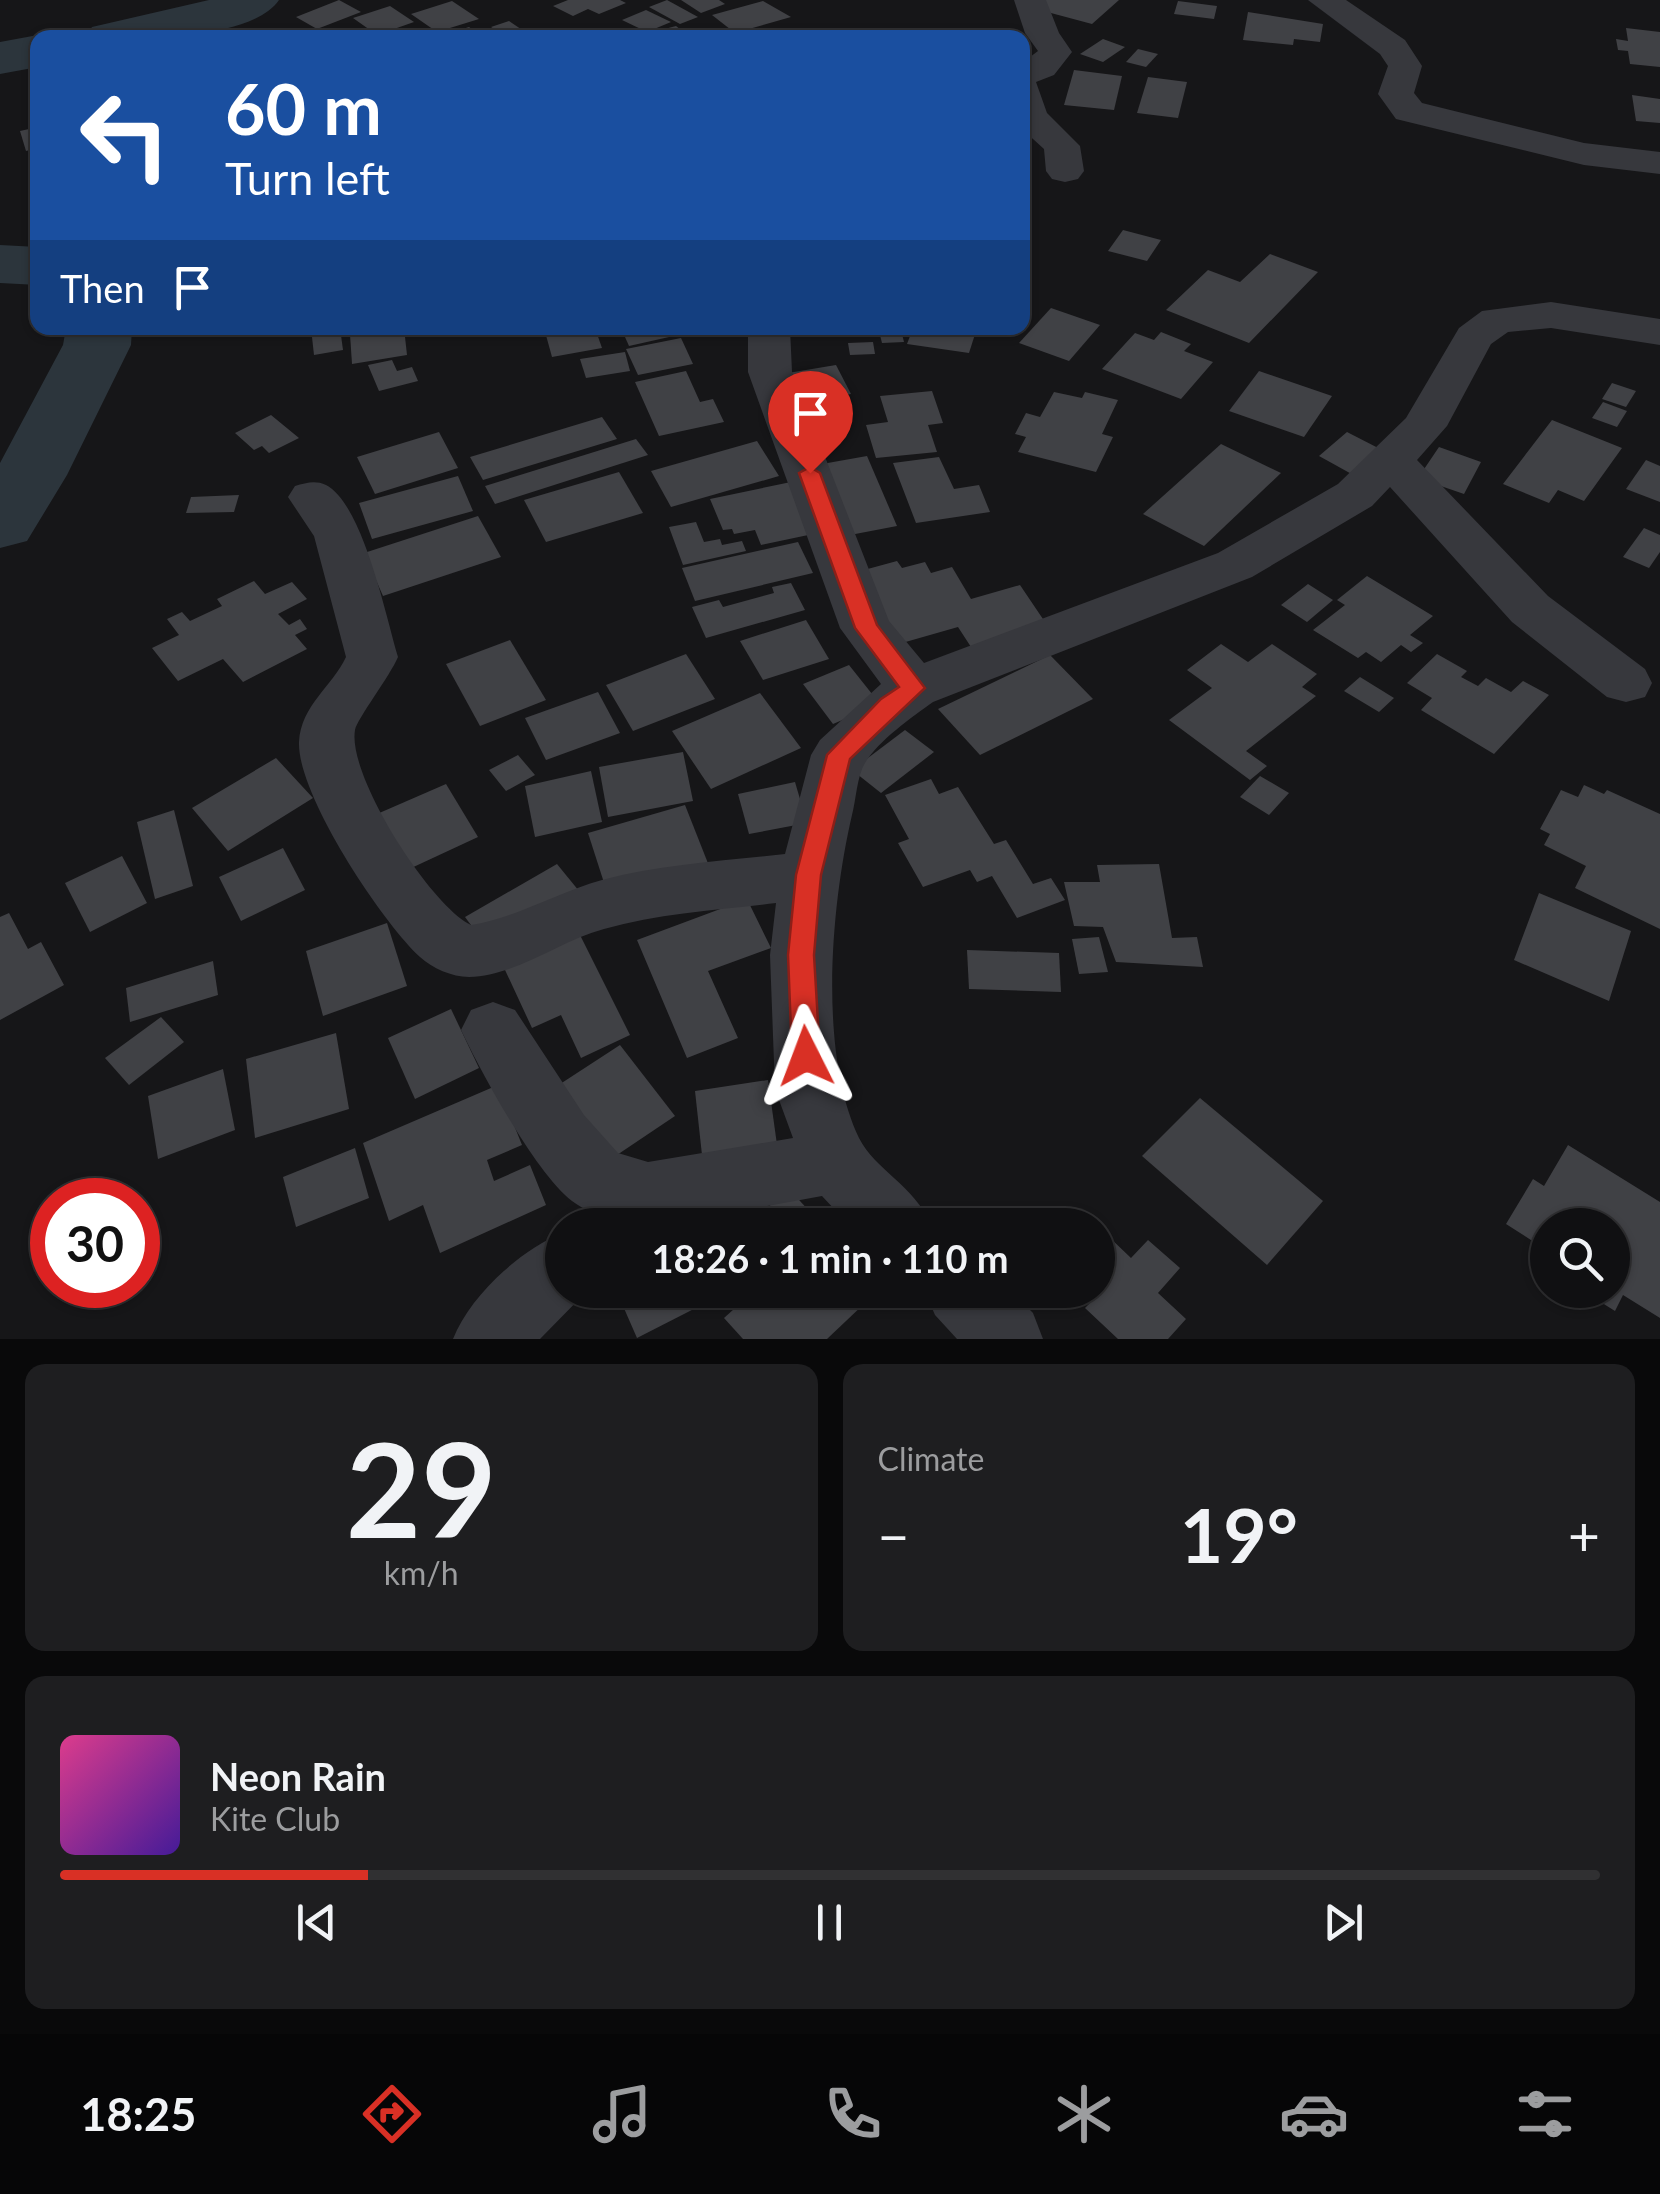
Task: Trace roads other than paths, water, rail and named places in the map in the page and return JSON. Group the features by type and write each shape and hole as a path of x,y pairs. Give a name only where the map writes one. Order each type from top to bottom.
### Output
{"street":[{"path":"1030,0 1054,52 1042,68 1030,72"},
{"path":"1324,0 1393,47 1405,66 1396,94 1409,111 1584,154 1660,162"},
{"path":"1030,115 1062,146 1065,170"},
{"path":"880,1208 835,1162 808,1089 801,955 808,875 839,755 914,688 1235,565 1354,495 1424,426 1474,337 1497,320 1551,315 1660,332"},
{"path":"769,335 770,372 866,628 914,688"},
{"path":"1391,460 1530,609 1626,683"},
{"path":"312,497 338,534 372,657 358,684 334,708 327,734 329,768 402,894 439,938 458,950 484,950 579,912 624,900 808,875"},
{"path":"493,1030 560,1137 628,1208"},
{"path":"639,1208 835,1162"},
{"path":"488,1339 545,1284"},
{"path":"977,1308 1007,1339"}],"waterway":[{"path":"146,30 228,11 254,0"},
{"path":"0,58 30,52"},
{"path":"0,264 30,266"},
{"path":"0,523 30,475 97,345 98,335"}]}
